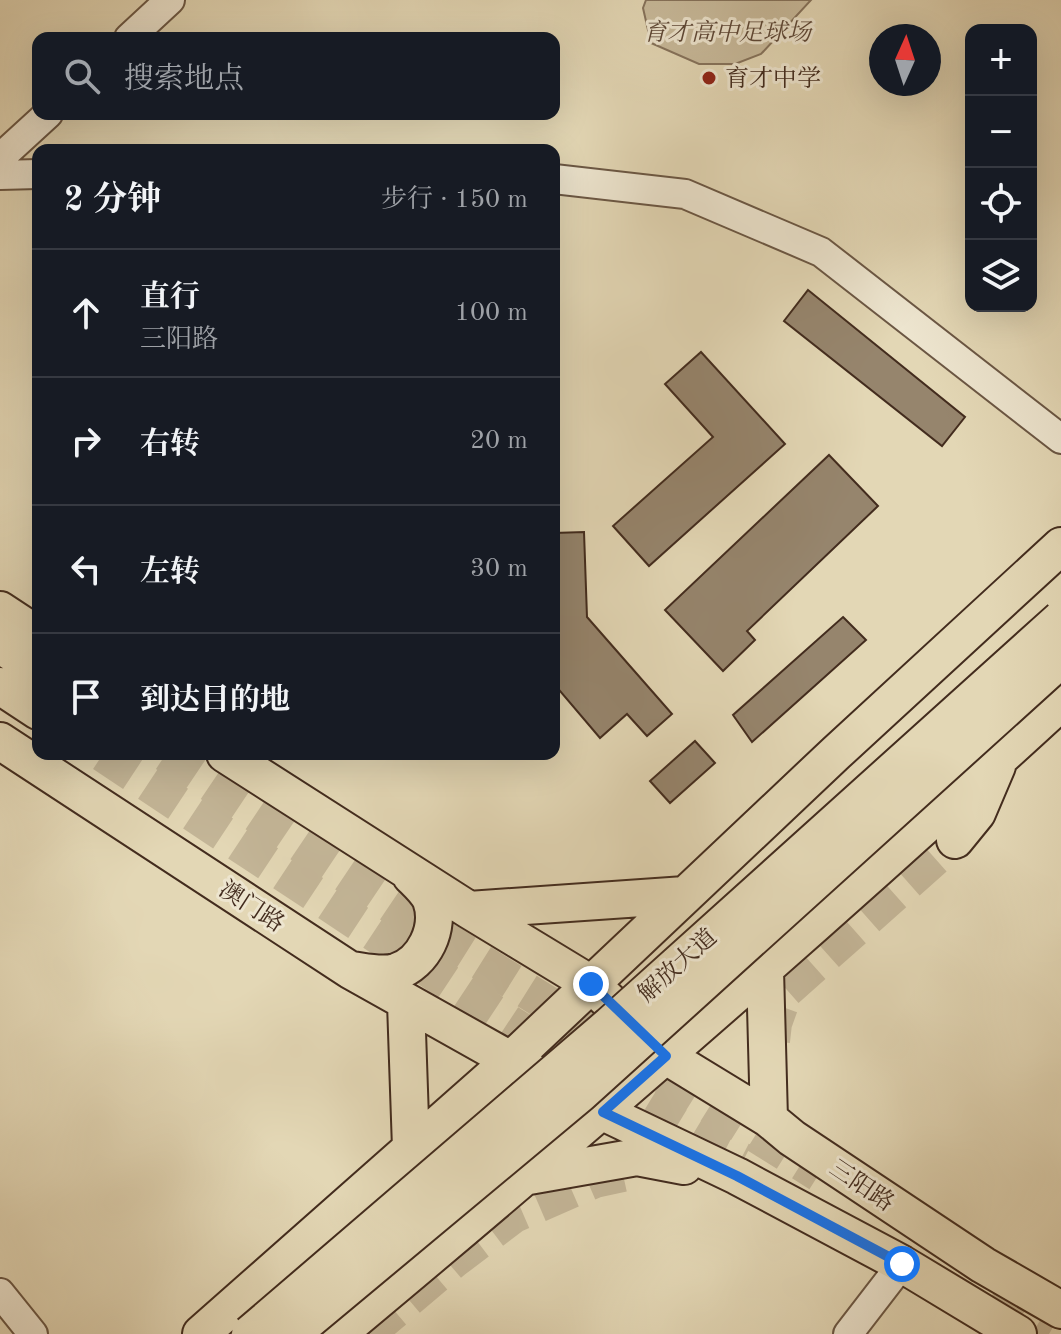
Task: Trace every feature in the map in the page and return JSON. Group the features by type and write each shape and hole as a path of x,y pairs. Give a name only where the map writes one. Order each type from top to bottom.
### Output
{"main road":[{"name":"解放大道","path":"510,1061 1061,546"},
{"path":"0,610 32,631"},
{"name":"解放大道","path":"250,1334 610,1025 1061,619"},
{"path":"0,645 32,665"},
{"name":"解放大道","path":"292,1334 580,1094 1061,659"},
{"path":"0,686 32,707"},
{"path":"338,1334 603,1112 1061,702"},
{"name":"澳门路","path":"0,741 350,970 603,1112"},
{"path":"955,840 977,813 1002,755"},
{"path":"234,760 591,984"},
{"path":"350,970 376,974 394,972 410,965 430,938 434,928 430,897 400,866"},
{"path":"469,910 685,895"},
{"path":"765,970 769,1119"},
{"name":"三阳路","path":"591,984 666,1056 769,1119 792,1138 983,1265 1061,1310"},
{"path":"406,1003 411,1148"},
{"path":"201,1334 510,1061"},
{"name":"三阳路","path":"603,1112 737,1176 902,1264 1018,1334"},
{"path":"528,1176 637,1157 737,1176"}],"street":[{"path":"135,32 170,0"},
{"path":"0,158 41,120"},
{"path":"0,175 32,174"},
{"path":"560,180 685,194 821,252 1061,439"},
{"path":"848,1334 902,1264"}],"green space":[{"name":"育才高中足球场","path":"646,0 811,0 761,54 735,64 699,64 651,43 643,8"}],"building":[{"path":"808,290 965,417 942,446 784,321"},
{"path":"701,352 785,444 649,566 613,526 713,437 665,384"},
{"path":"829,455 878,506 747,631 755,640 723,671 665,610"},
{"path":"584,532 587,617 672,714 647,736 627,714 600,738 560,691 560,533"},
{"path":"843,617 866,640 752,742 733,715"},
{"path":"695,741 715,763 670,803 650,781"}],"tunnel":[{"path":"112,760 514,1026 702,1140 743,1161"},
{"path":"175,760 395,908 819,1174"},
{"path":"772,1041 774,1023 786,990 955,840"},
{"path":"367,1334 453,1261 514,1215 595,1180 631,1172"},
{"path":"990,1299 1049,1334"}],"place":[{"name":"育才中学","path":"709,78"}],"route":[{"path":"591,984 666,1056 603,1112 737,1176 902,1264"}]}
